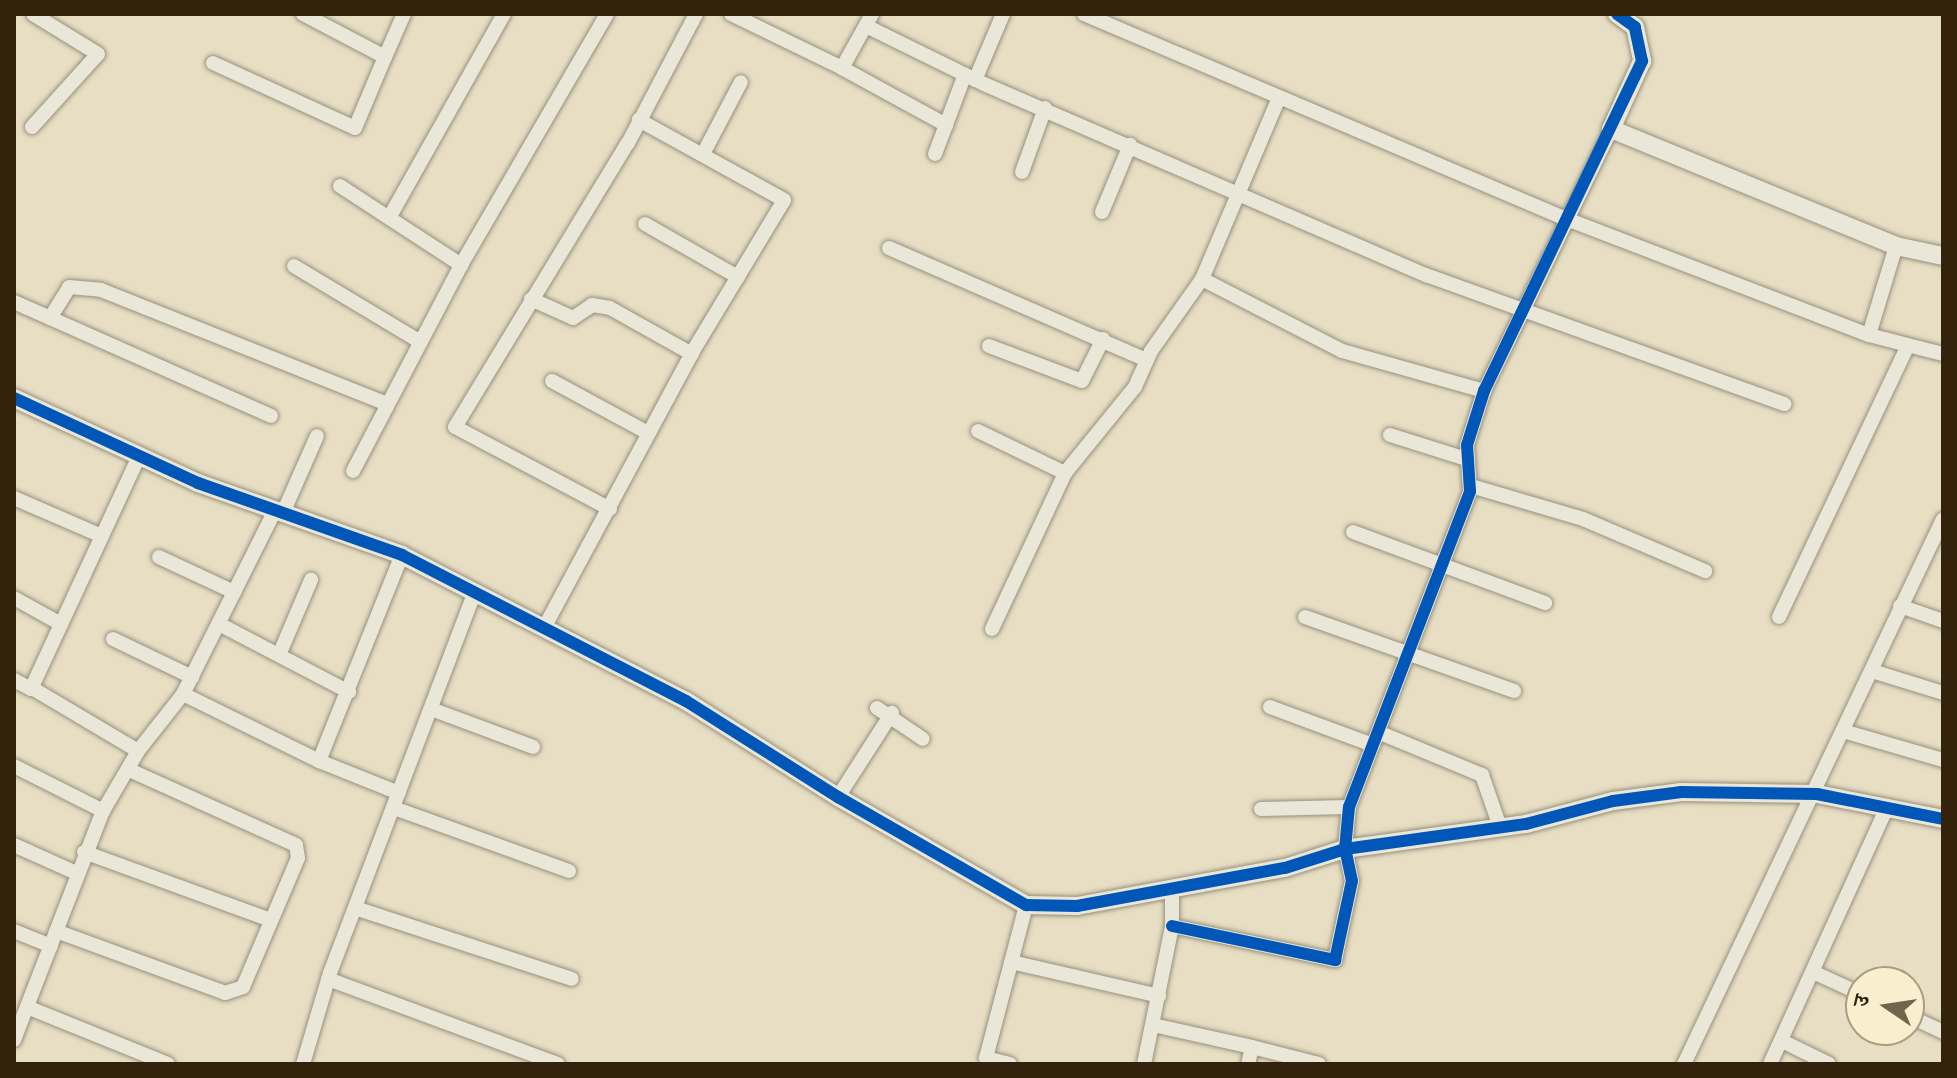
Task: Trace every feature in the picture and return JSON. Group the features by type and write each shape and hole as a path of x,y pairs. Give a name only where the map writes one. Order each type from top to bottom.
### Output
{"street":[{"path":"32,127 98,54 33,14"},
{"path":"303,14 385,57"},
{"path":"213,63 355,128 404,14"},
{"path":"389,218 504,14"},
{"path":"353,471 461,265 607,14"},
{"path":"610,509 455,427 639,120 696,14"},
{"path":"731,14 756,18 946,125"},
{"path":"935,154 946,125 1003,14"},
{"path":"1084,14 1278,100 1564,218 1869,335 1907,348 1943,354"},
{"path":"1172,926 1335,960 1352,881 1345,849 1349,807 1471,486 1466,459 1484,391 1521,307 1642,61 1643,42 1617,14"},
{"path":"842,68 869,17 970,77 1426,275 1784,404"},
{"path":"703,154 741,82"},
{"path":"992,629 1065,473 1135,387 1147,360 1202,279 1243,195 1278,100"},
{"path":"1022,172 1045,108"},
{"path":"544,628 692,354 784,200 639,120"},
{"path":"1611,129 1896,246 1943,256"},
{"path":"1102,212 1130,145"},
{"path":"340,186 461,265"},
{"path":"645,224 738,277"},
{"path":"1869,335 1896,246"},
{"path":"889,248 1147,360"},
{"path":"294,266 419,341"},
{"path":"1202,279 1342,351 1484,391"},
{"path":"50,318 69,287 101,290 387,404"},
{"path":"531,299 565,318 592,305 610,308 692,354"},
{"path":"14,302 271,416"},
{"path":"989,346 1082,381 1103,339"},
{"path":"1779,617 1907,348"},
{"path":"552,381 648,433"},
{"path":"14,398 139,456 402,555 686,701 838,797 1026,905 1077,906 1285,868 1345,849 1500,827 1681,792 1730,788 1817,794 1943,819"},
{"path":"978,431 1065,473"},
{"path":"1390,435 1466,459"},
{"path":"14,1040 21,1014 103,811 138,751 183,694 317,436"},
{"path":"32,688 139,456"},
{"path":"1471,486 1583,519 1705,571"},
{"path":"14,498 102,536"},
{"path":"1684,1064 1817,794 1900,606 1938,542 1943,519"},
{"path":"1353,532 1545,603"},
{"path":"319,761 402,555"},
{"path":"159,557 234,592"},
{"path":"279,655 311,580"},
{"path":"303,1064 328,979 475,592"},
{"path":"14,598 61,624"},
{"path":"1900,606 1943,621"},
{"path":"1305,617 1514,691"},
{"path":"219,624 349,692"},
{"path":"113,639 192,677"},
{"path":"1872,671 1943,693"},
{"path":"14,680 138,751"},
{"path":"183,694 319,761 399,793"},
{"path":"1270,707 1375,738 1482,775 1500,827"},
{"path":"877,708 923,739"},
{"path":"431,709 533,747"},
{"path":"838,797 891,715"},
{"path":"1843,731 1943,760"},
{"path":"14,766 103,811"},
{"path":"56,931 233,994 243,987 298,858 296,845 129,770"},
{"path":"1261,809 1349,807"},
{"path":"1770,1064 1887,807"},
{"path":"394,808 569,871"},
{"path":"14,845 76,873"},
{"path":"84,852 271,920"},
{"path":"1144,1064 1172,926 1172,889"},
{"path":"1010,1064 986,1058 1026,905"},
{"path":"355,908 572,979"},
{"path":"14,931 51,946"},
{"path":"1011,962 1159,996"},
{"path":"1813,972 1845,987"},
{"path":"328,979 558,1064"},
{"path":"21,1014 168,1064"},
{"path":"1153,1025 1319,1064"},
{"path":"1782,1041 1829,1064"},
{"path":"1248,1064 1252,1047"}],"cycle path":[{"path":"1172,926 1335,960 1352,881 1345,849 1349,807 1470,491 1467,445 1484,391 1642,61 1635,27 1617,14"},
{"path":"14,398 198,483 402,555 686,701 838,797 1026,905 1077,906 1285,868 1345,849 1526,824 1613,801 1681,792 1817,794 1943,819"}]}
